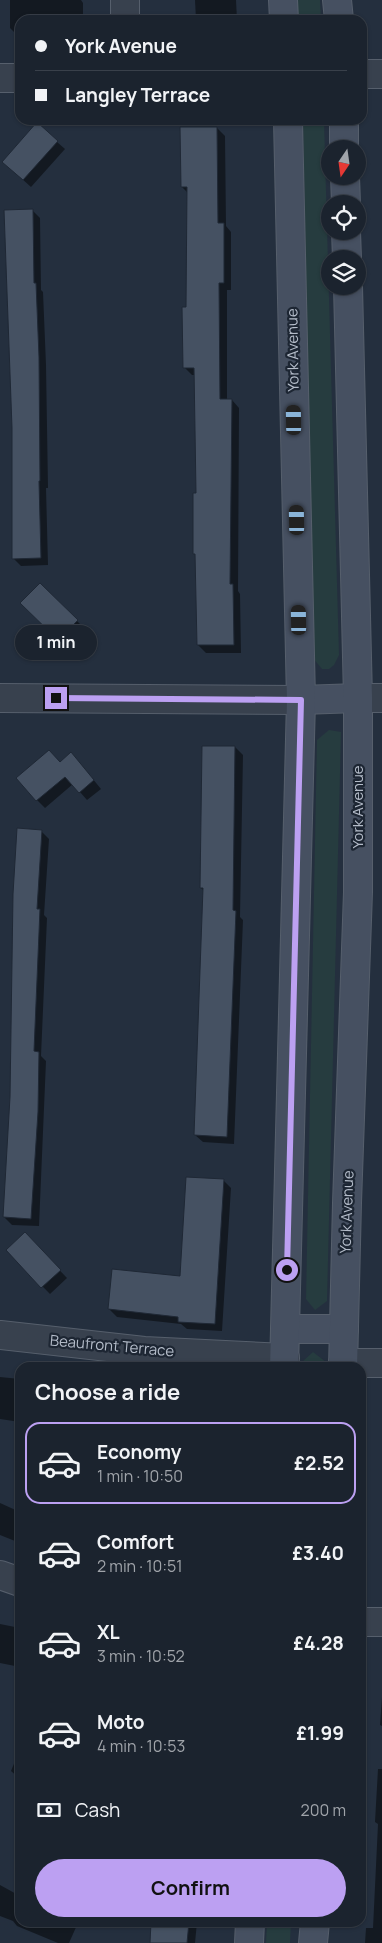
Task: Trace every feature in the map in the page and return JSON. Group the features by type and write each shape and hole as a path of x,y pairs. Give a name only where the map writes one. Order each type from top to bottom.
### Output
{"main road":[{"path":"283,0 284,15"},
{"path":"337,0 338,15"},
{"name":"York Avenue","path":"284,1362 301,700 288,125"},
{"path":"344,125 344,140"},
{"name":"York Avenue","path":"343,1362 346,1203 358,892 370,698 348,295"},
{"path":"301,700 370,698"},
{"path":"285,1329 344,1328"},
{"path":"248,1943 250,1927"},
{"path":"313,1943 315,1927"}],"street":[{"path":"125,0 125,15"},
{"path":"367,74 382,74"},
{"path":"0,78 15,78"},
{"path":"0,698 301,700"},
{"name":"Beaufront Terrace","path":"0,1335 144,1351 272,1362"},
{"path":"366,1363 382,1362"},
{"path":"0,1575 15,1580"},
{"path":"366,1622 382,1622"}],"green space":[{"path":"296,0 320,0 321,15 297,15"},
{"path":"303,125 324,125 325,140 321,140 321,185 326,185 326,195 321,195 321,240 327,240 328,250 321,250 321,295 329,295 339,655 334,665 329,669 322,669 313,658"},
{"path":"329,730 341,732 327,1301 315,1310 306,1299 317,740"},
{"path":"313,1352 326,1362 302,1362"},
{"path":"267,1927 291,1927 290,1943 266,1943"}],"building":[{"path":"34,125 40,125 58,141 23,180 2,162"},
{"path":"180,127 217,127 218,223 224,223 224,283 219,283 220,399 232,399 230,584 233,584 234,645 197,645 195,554 193,554 193,493 196,493 194,368 183,368 182,307 186,307 187,187 181,187"},
{"path":"33,209 34,283 36,283 39,357 41,558 12,559 12,428 4,210"},
{"path":"40,583 78,620 58,640 20,603"},
{"path":"202,746 235,746 233,910 236,911 227,1137 194,1135 203,888 200,888"},
{"path":"49,750 60,762 71,752 94,780 79,793 65,777 36,801 16,778"},
{"path":"17,828 42,830 37,909 40,909 34,1051 39,1052 38,1112 31,1219 3,1217 10,1097 13,894"},
{"path":"186,1177 224,1179 215,1324 178,1322 178,1317 108,1309 112,1269 180,1276"},
{"path":"25,1232 61,1270 41,1288 6,1250"},
{"path":"151,1927 189,1927 187,1943 150,1943"}],"route":[{"path":"56,698 301,700 287,1270"}]}
